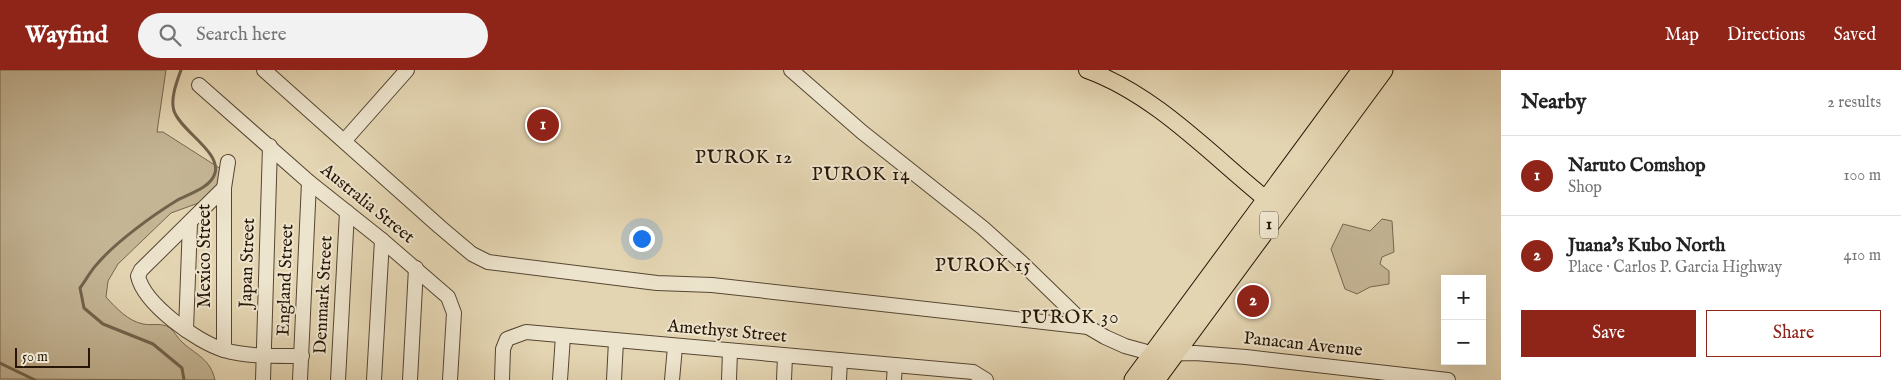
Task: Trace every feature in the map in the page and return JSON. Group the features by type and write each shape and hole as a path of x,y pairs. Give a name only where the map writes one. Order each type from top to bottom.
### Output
{"highway":[{"name":"1","path":"1134,380 1220,278 1325,134 1362,70"},
{"name":"1","path":"1155,380 1175,353 1267,200 1383,70"}],"main road":[{"path":"1087,70 1116,82 1143,99 1267,200"}],"street":[{"path":"264,70 345,140 440,227 472,254 488,262 657,283 712,285 1088,327"},
{"path":"345,140 407,70"},
{"path":"791,70 862,132 983,228 1088,327"},
{"name":"Australia Street","path":"199,85 270,146 308,182 382,240 448,297 453,307 450,380"},
{"name":"Japan Street","path":"264,380 270,146"},
{"name":"Mexico Street","path":"224,350 224,188 228,162"},
{"name":"England Street","path":"300,380 308,182"},
{"path":"224,188 141,270 138,276 158,307 186,330 224,350 264,356 302,356"},
{"name":"Denmark Street","path":"338,380 347,212"},
{"path":"186,330 190,223"},
{"path":"374,380 382,240"},
{"path":"410,380 416,268"},
{"name":"Panacan Avenue","path":"1088,327 1124,346 1154,354 1175,353 1246,358 1448,380"},
{"name":"Amethyst Street","path":"502,380 503,349 507,339 526,332 674,347 973,372 986,379"},
{"path":"560,380 563,336"},
{"path":"614,380 616,341"},
{"path":"672,380 674,347"},
{"path":"729,380 730,352"},
{"path":"784,380 785,356"},
{"path":"839,380 840,360"},
{"path":"894,380 895,365"}],"shaded area":[{"path":"0,70 166,70 157,132 163,132 221,169 219,188 204,201 171,213 118,264 108,281 106,297 118,310 132,320 143,324 167,326 170,328 181,341 207,362 215,380 0,379"},
{"path":"1382,219 1392,221 1394,252 1382,257 1380,264 1389,271 1389,284 1370,287 1357,294 1345,289 1331,249 1343,224 1370,231"}],"waterway":[{"path":"181,70 173,96 174,111 178,119 207,149 212,157 215,165 213,178 204,187 176,201 125,238 95,266 80,288 84,308 103,324 153,344 182,368 184,380"},
{"path":"0,363 35,380"}],"place":[{"name":"Naruto Comshop","path":"543,125"},
{"name":"Juana's Kubo North","path":"1253,301"}],"district":[{"name":"PUROK 12","path":"744,158"},
{"name":"PUROK 14","path":"861,175"},
{"name":"PUROK 15","path":"983,266"},
{"name":"PUROK 30","path":"1070,318"}]}
